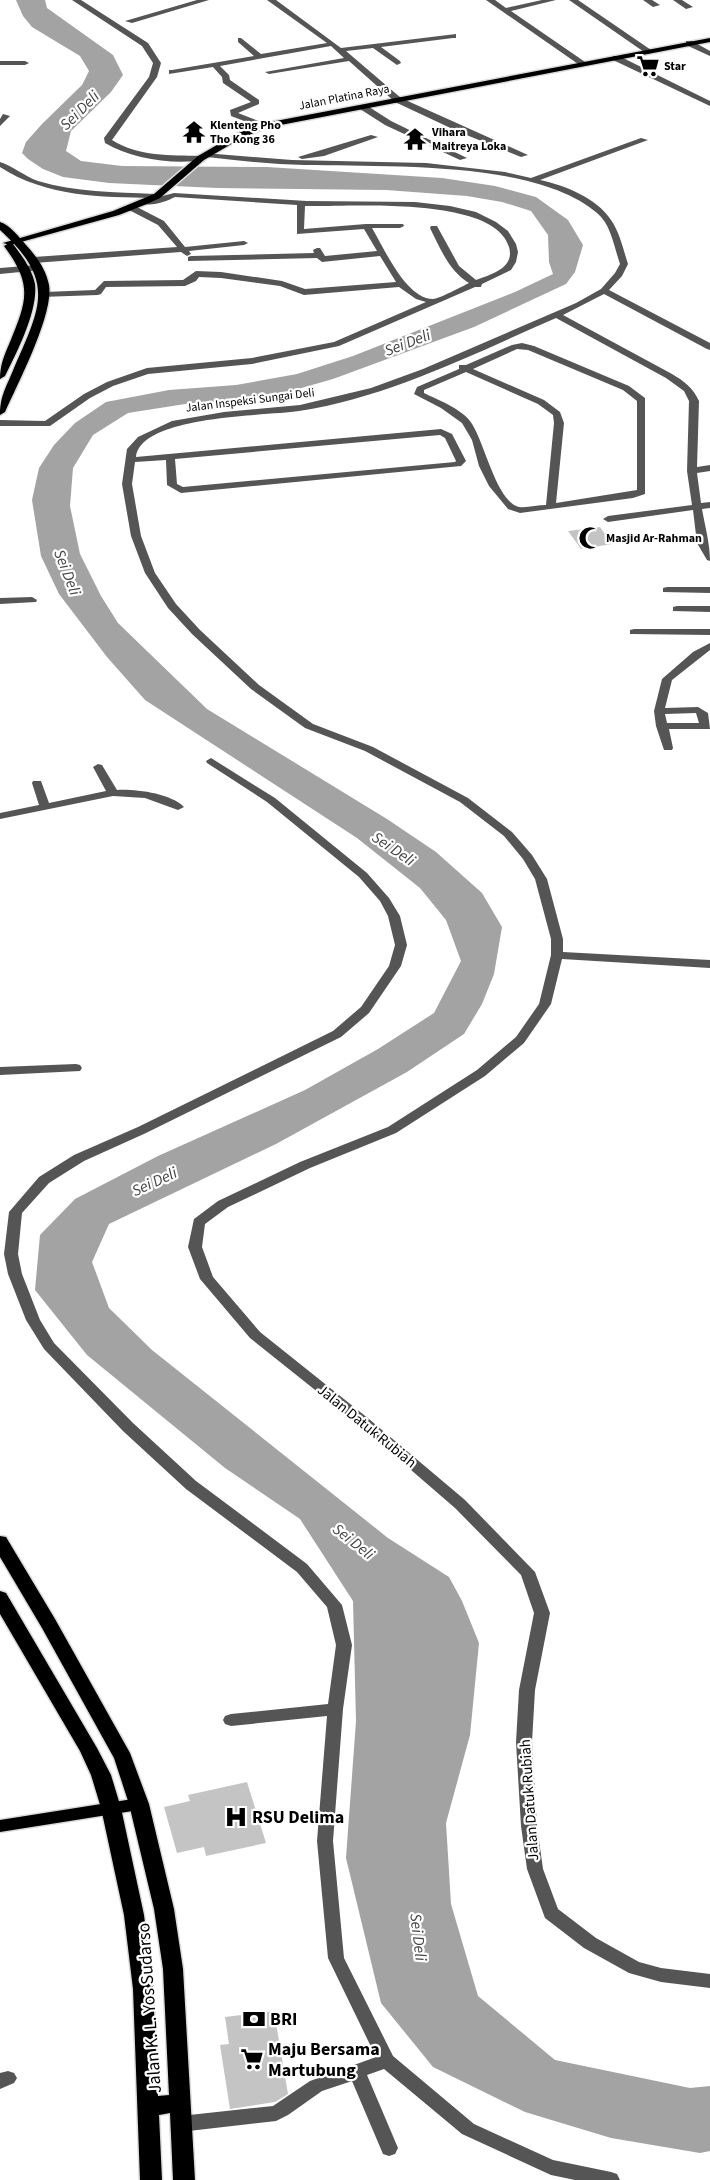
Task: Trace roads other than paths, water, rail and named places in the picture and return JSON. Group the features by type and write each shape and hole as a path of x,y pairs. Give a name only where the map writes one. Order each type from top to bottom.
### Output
{"highway":[{"path":"0,225 25,269 29,296 10,354 0,376"},
{"path":"0,412 25,354 44,295 44,286 36,264 8,240"},
{"path":"10,354 25,354"},
{"name":"Jalan K. L. Yos Sudarso","path":"0,1542 49,1624 123,1758 139,1804 164,1909 173,1969 184,2180"},
{"name":"Jalan K. L. Yos Sudarso","path":"0,1598 88,1748 101,1775 111,1808 135,1924 143,1990 151,2180"},
{"path":"147,2107 179,2103"}],"main road":[{"name":"Jalan Platina Raya","path":"8,240 132,208 158,195 204,157 237,137 263,126 710,40"},
{"path":"0,1826 139,1804"}],"street":[{"name":"Jalan Inspeksi Sungai Deli","path":"76,0 145,45 157,63 153,77 108,138 108,142 118,148 134,154 396,165 482,172 534,179 576,195 601,211 611,229 624,264 619,274 604,291 556,315 447,362 374,390 300,408 224,414 174,423 151,432 140,439 132,449 127,484 136,536 150,573 178,612 196,632 256,687 309,726 369,749 464,800 508,834 528,858 541,880 557,939 557,955"},
{"path":"170,0 183,6"},
{"path":"129,21 205,0"},
{"path":"271,0 333,44 398,100 462,130 524,155"},
{"path":"490,0 584,64"},
{"path":"504,10 552,0"},
{"path":"573,0 650,52"},
{"path":"647,0 656,5"},
{"path":"677,0 689,7"},
{"path":"339,50 453,36"},
{"path":"241,40 259,56"},
{"path":"172,72 333,44"},
{"path":"689,44 710,54"},
{"path":"375,46 397,63"},
{"path":"269,72 349,58"},
{"path":"616,58 710,104"},
{"path":"0,63 26,63"},
{"path":"214,64 226,77 226,81 256,102 240,108 233,112 234,114 263,126"},
{"path":"363,107 388,123 463,158"},
{"path":"0,124 6,116"},
{"path":"218,149 305,157 374,137"},
{"path":"534,179 644,140"},
{"path":"0,164 18,176 37,183 74,191 158,195"},
{"path":"0,423 47,424 87,396 110,384 147,370 252,361 336,344 478,285 509,268 514,252 510,240 504,233 483,218 468,212 420,206 174,195 162,200 144,202"},
{"path":"301,202 300,232 366,226 400,226"},
{"path":"44,295 98,292 104,284 184,283 194,279 196,274 190,259 161,223 150,219 132,208"},
{"path":"366,226 401,284 413,294 436,302"},
{"path":"434,228 456,269 467,280 478,285"},
{"path":"0,271 25,269 36,264 244,242"},
{"path":"190,259 317,251 322,259 383,253"},
{"path":"196,274 222,275 282,284 304,292 401,284"},
{"path":"604,291 709,345"},
{"path":"556,315 669,376 688,390 694,401 692,471 710,558"},
{"path":"526,346 626,388 642,400 642,492 633,496 551,507 520,510 508,506 484,466 477,440 466,421 444,406 419,394 420,389 466,369 515,347 526,346"},
{"path":"447,362 541,402 557,414 559,422 551,507"},
{"path":"129,460 170,456 441,432 449,436 461,461 458,464 452,465 182,490 172,485 170,456"},
{"path":"692,471 710,468"},
{"path":"608,518 710,505"},
{"path":"667,590 710,590"},
{"path":"0,601 32,600"},
{"path":"677,609 710,609"},
{"path":"634,632 710,632"},
{"path":"668,748 661,726 660,711 667,679 710,646"},
{"path":"660,711 698,710 703,713 708,726 661,726"},
{"path":"211,761 271,800 309,830 363,875 386,900 394,916 401,945 395,966 365,1010 337,1034 142,1130 79,1158 44,1180 16,1212 11,1254 14,1274 33,1320 48,1346 128,1427 191,1485 302,1568 334,1605 344,1645 335,1709 325,1840 336,1958 387,2061 468,2129 551,2167 611,2180"},
{"path":"98,767 113,793"},
{"path":"37,783 45,806"},
{"path":"0,816 113,793 146,794 178,807"},
{"path":"557,955 710,964"},
{"name":"Jalan Datuk Rubiah","path":"557,955 545,1004 520,1040 481,1073 392,1130 305,1165 223,1204 199,1222 195,1247 207,1280 254,1335 364,1422 460,1504 528,1572 542,1613 527,1690 524,1742 528,1826 535,1869 551,1913 590,1943 635,1968 661,1975 710,1981"},
{"path":"0,1072 76,1068"},
{"path":"231,1720 335,1709"},
{"path":"180,2124 276,2113 286,2108 305,2091 387,2061"},
{"path":"356,2072 389,2148"}],"water":[{"name":"Sei Deli","path":"16,0 45,0 47,8 113,55 123,75 111,92 71,131 66,151 81,161 122,166 267,167 442,178 495,186 536,197 568,220 583,245 575,272 566,284 474,327 333,379 270,397 185,404 128,413 93,435 73,468 70,506 80,554 101,596 118,623 207,709 387,819 436,852 482,893 502,927 494,974 482,1004 464,1034 407,1072 276,1144 109,1224 92,1262 109,1308 152,1350 388,1538 449,1577 462,1601 479,1643 470,1735 446,1823 451,1904 478,1996 555,2060 690,2088 710,2086 710,2151 700,2153 611,2138 525,2112 433,2067 381,2003 346,1858 356,1721 353,1601 300,1519 225,1468 87,1355 35,1290 40,1235 75,1199 158,1156 305,1090 378,1049 434,1013 461,961 446,920 420,888 357,838 145,700 107,657 59,594 41,556 32,500 39,468 54,445 75,423 106,402 169,390 236,385 297,374 353,356 515,292 553,274 549,262 548,235 531,211 502,202 467,196 386,190 217,188 109,183 63,177 43,169 22,153 26,142 82,85 89,71 80,56 32,27 23,16"}],"place":[{"name":"Star","path":"648,66"},
{"name":"Klenteng Pho Tho Kong 36","path":"194,132"},
{"name":"Vihara Maitreya Loka","path":"415,139"},
{"name":"Masjid Ar-Rahman","path":"590,538"},
{"name":"RSU Delima","path":"236,1817"},
{"name":"BRI","path":"254,2019"},
{"name":"Maju Bersama Martubung","path":"252,2059"}]}
